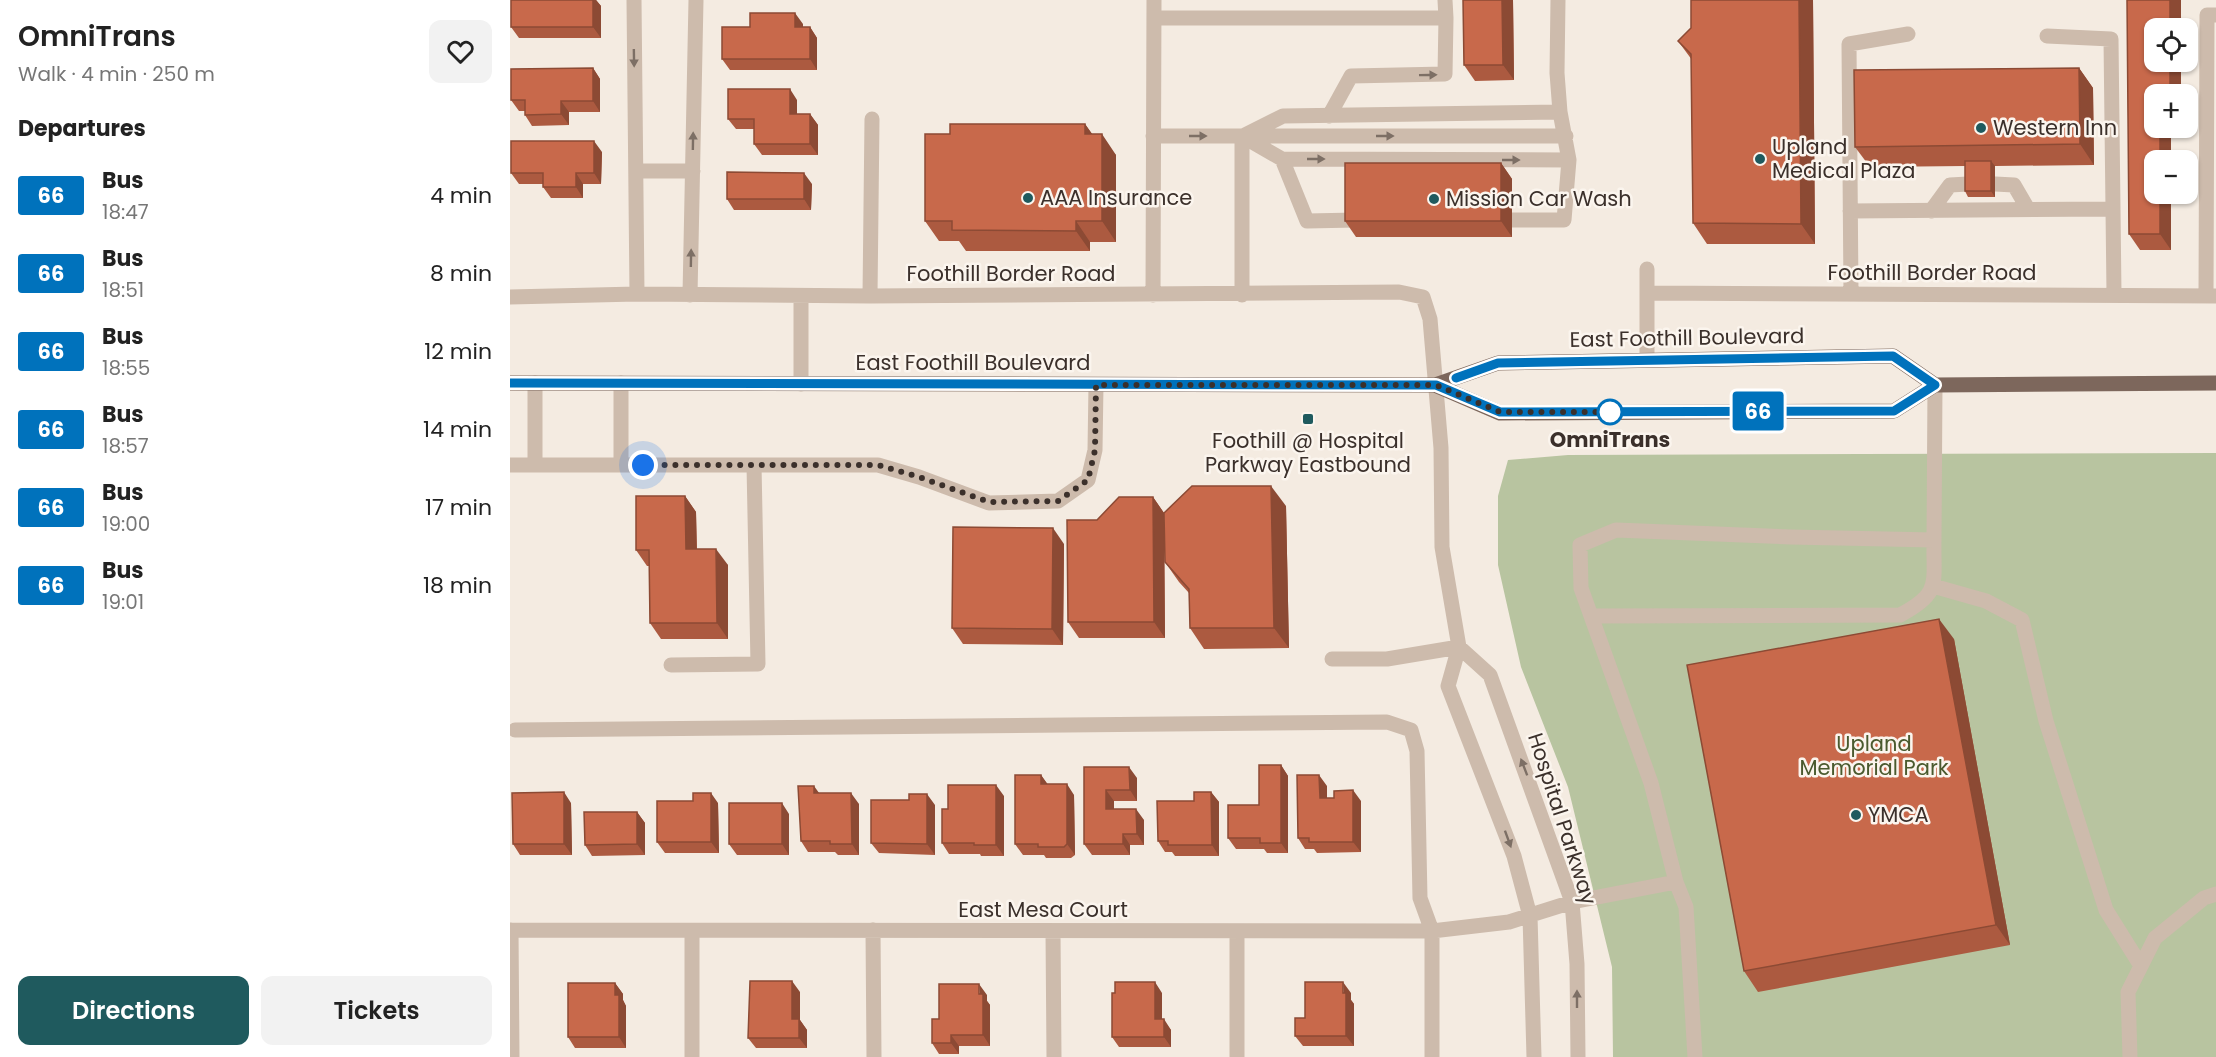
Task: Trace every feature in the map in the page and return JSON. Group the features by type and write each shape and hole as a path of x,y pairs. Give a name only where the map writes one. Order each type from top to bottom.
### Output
{"main road":[{"name":"East Foothill Boulevard","path":"510,383 1436,385 1498,363 1893,356 1935,385 1894,411 1500,412 1436,385"},
{"path":"1935,385 2216,383"}],"street":[{"path":"634,0 638,294"},
{"path":"690,295 696,0"},
{"path":"1153,295 1154,0"},
{"path":"1329,116 1351,76 1446,74 1446,0"},
{"path":"1512,219 1564,220 1569,160 1560,112 1557,73 1558,0"},
{"path":"2211,296 2212,150 2207,15 2216,15"},
{"path":"1154,18 1446,18"},
{"path":"1851,294 1849,44 1908,34"},
{"path":"2046,36 2111,39 2114,294"},
{"path":"1242,136 1283,116 1560,112"},
{"path":"870,296 872,119"},
{"path":"1153,136 1566,136"},
{"path":"1242,136 1282,159 1569,160"},
{"path":"1242,136 1242,295"},
{"path":"1282,159 1307,221 1356,220"},
{"path":"636,171 693,171"},
{"path":"1931,211 1950,185 1968,184"},
{"path":"1995,184 2014,185 2028,209"},
{"path":"1850,211 2113,209"},
{"path":"1647,269 1647,359"},
{"name":"Foothill Border Road","path":"510,297 638,294 870,296 1242,295 1399,292 1424,297 1430,319 1436,385"},
{"name":"Foothill Border Road","path":"1647,293 2211,296"},
{"path":"801,296 801,384"},
{"path":"535,383 535,465"},
{"path":"621,383 621,465"},
{"path":"510,465 878,465 929,480 989,502 1058,501 1088,480 1095,450 1096,385"},
{"path":"1436,385 1441,448 1442,547 1459,647 1448,686 1514,856 1530,916 1534,1057"},
{"path":"1592,616 1900,615 1924,603 1933,586 1935,385"},
{"path":"671,665 758,664 754,465"},
{"path":"1695,1057 1686,907 1676,882 1651,783 1581,588 1580,545 1616,530 1934,540"},
{"path":"1933,586 1986,601 2022,620 2046,721 2106,910 2141,966"},
{"path":"1332,658 1387,660 1459,647"},
{"name":"Hospital Parkway","path":"1459,647 1490,675 1572,902 1577,964 1578,1057"},
{"path":"515,730 1387,722 1412,730 1418,751 1420,898 1432,932 1432,1057"},
{"name":"East Mesa Court","path":"510,930 1432,932 1509,922 1572,902 1676,882"},
{"path":"2130,1057 2128,992 2155,938 2204,898 2216,894"},
{"path":"510,930 512,1057"},
{"path":"873,930 874,1057"},
{"path":"1237,931 1237,1057"},
{"path":"692,932 692,1057"},
{"path":"1053,932 1054,1057"}],"green space":[{"name":"Upland Memorial Park","path":"2216,453 2216,1057 1613,1057 1612,967 1568,787 1521,667 1498,565 1498,496 1508,460 1568,455"}],"building":[{"path":"511,0 593,0 593,27 511,27"},
{"path":"1463,0 1502,0 1503,65 1464,65"},
{"name":"Upland Medical Plaza","path":"1691,0 1799,0 1801,224 1693,223 1691,54 1678,41 1691,28"},
{"path":"2127,0 2170,0 2170,18 2144,18 2144,72 2170,72 2170,84 2144,84 2144,138 2160,138 2160,150 2144,150 2144,204 2160,204 2160,234 2129,234"},
{"path":"750,13 795,13 795,27 810,27 810,59 722,59 722,27 750,27"},
{"path":"593,68 593,101 561,101 561,114 525,115 525,100 511,100 511,69"},
{"name":"Western Inn","path":"2079,68 2080,144 1855,147 1854,70"},
{"path":"728,89 790,89 790,114 810,114 810,144 754,144 754,119 728,119"},
{"name":"AAA Insurance","path":"950,124 1085,124 1085,134 1102,134 1102,221 1076,221 1076,231 952,230 952,221 925,221 925,134 950,134"},
{"path":"511,141 594,141 594,173 576,173 576,187 543,187 543,173 511,173"},
{"path":"1965,161 1991,161 1991,191 1965,191"},
{"name":"Mission Car Wash","path":"1345,163 1501,163 1501,221 1345,221"},
{"path":"727,172 804,173 804,199 727,199"},
{"path":"1192,486 1271,486 1274,628 1190,628 1189,589 1165,562 1164,513"},
{"path":"636,496 685,496 686,549 716,549 717,623 650,623 649,550 636,550"},
{"path":"1119,497 1153,497 1154,622 1068,622 1067,520 1097,520"},
{"path":"953,527 1053,528 1052,629 952,628"},
{"name":"YMCA","path":"1939,619 1996,925 1744,971 1687,665"},
{"path":"1259,765 1281,765 1281,843 1260,843 1260,838 1228,838 1228,805 1259,805"},
{"path":"1084,767 1129,767 1130,790 1106,790 1106,809 1136,809 1137,834 1123,834 1123,844 1084,844"},
{"path":"1015,775 1041,775 1041,784 1067,784 1067,844 1064,847 1015,844"},
{"path":"1297,775 1319,775 1320,798 1334,798 1334,791 1353,790 1353,842 1309,842 1309,838 1298,838"},
{"path":"948,785 996,785 996,845 942,843 942,809 948,809"},
{"path":"798,786 814,786 814,793 851,793 852,844 801,841"},
{"path":"564,792 564,844 513,844 512,793"},
{"path":"1194,792 1211,792 1212,845 1168,845 1168,841 1158,841 1157,801 1194,801"},
{"path":"693,793 711,793 711,842 657,842 657,801 693,801"},
{"path":"909,794 927,794 927,844 871,843 871,800 909,800"},
{"path":"729,803 782,803 782,844 729,844"},
{"path":"584,812 637,812 637,844 585,845"},
{"path":"750,981 792,981 792,1019 799,1019 799,1038 748,1038"},
{"path":"1115,982 1155,982 1155,1019 1164,1019 1164,1037 1112,1037 1112,993 1115,993"},
{"path":"1305,982 1343,982 1343,993 1346,993 1346,1036 1295,1036 1295,1018 1305,1018"},
{"path":"568,983 615,983 615,995 619,995 619,1037 568,1037"},
{"path":"939,984 979,984 979,994 983,994 983,1035 951,1035 951,1043 932,1043 932,1019 939,1019"}],"bus line":[{"name":"66","path":"510,383 1436,385 1500,412 1894,411 1935,385 1893,356 1498,363 1456,378"}],"place":[{"name":"Western Inn","path":"1981,128"},
{"name":"Upland Medical Plaza","path":"1760,159"},
{"name":"AAA Insurance","path":"1028,198"},
{"name":"Mission Car Wash","path":"1434,199"},
{"name":"OmniTrans","path":"1610,412"},
{"name":"Foothill @ Hospital Parkway Eastbound","path":"1308,419"},
{"name":"YMCA","path":"1856,815"}],"route":[{"path":"643,465 878,465 960,490 989,502 1058,501 1088,480 1095,450 1096,385 1436,385 1500,412 1616,412 1610,412"}]}
